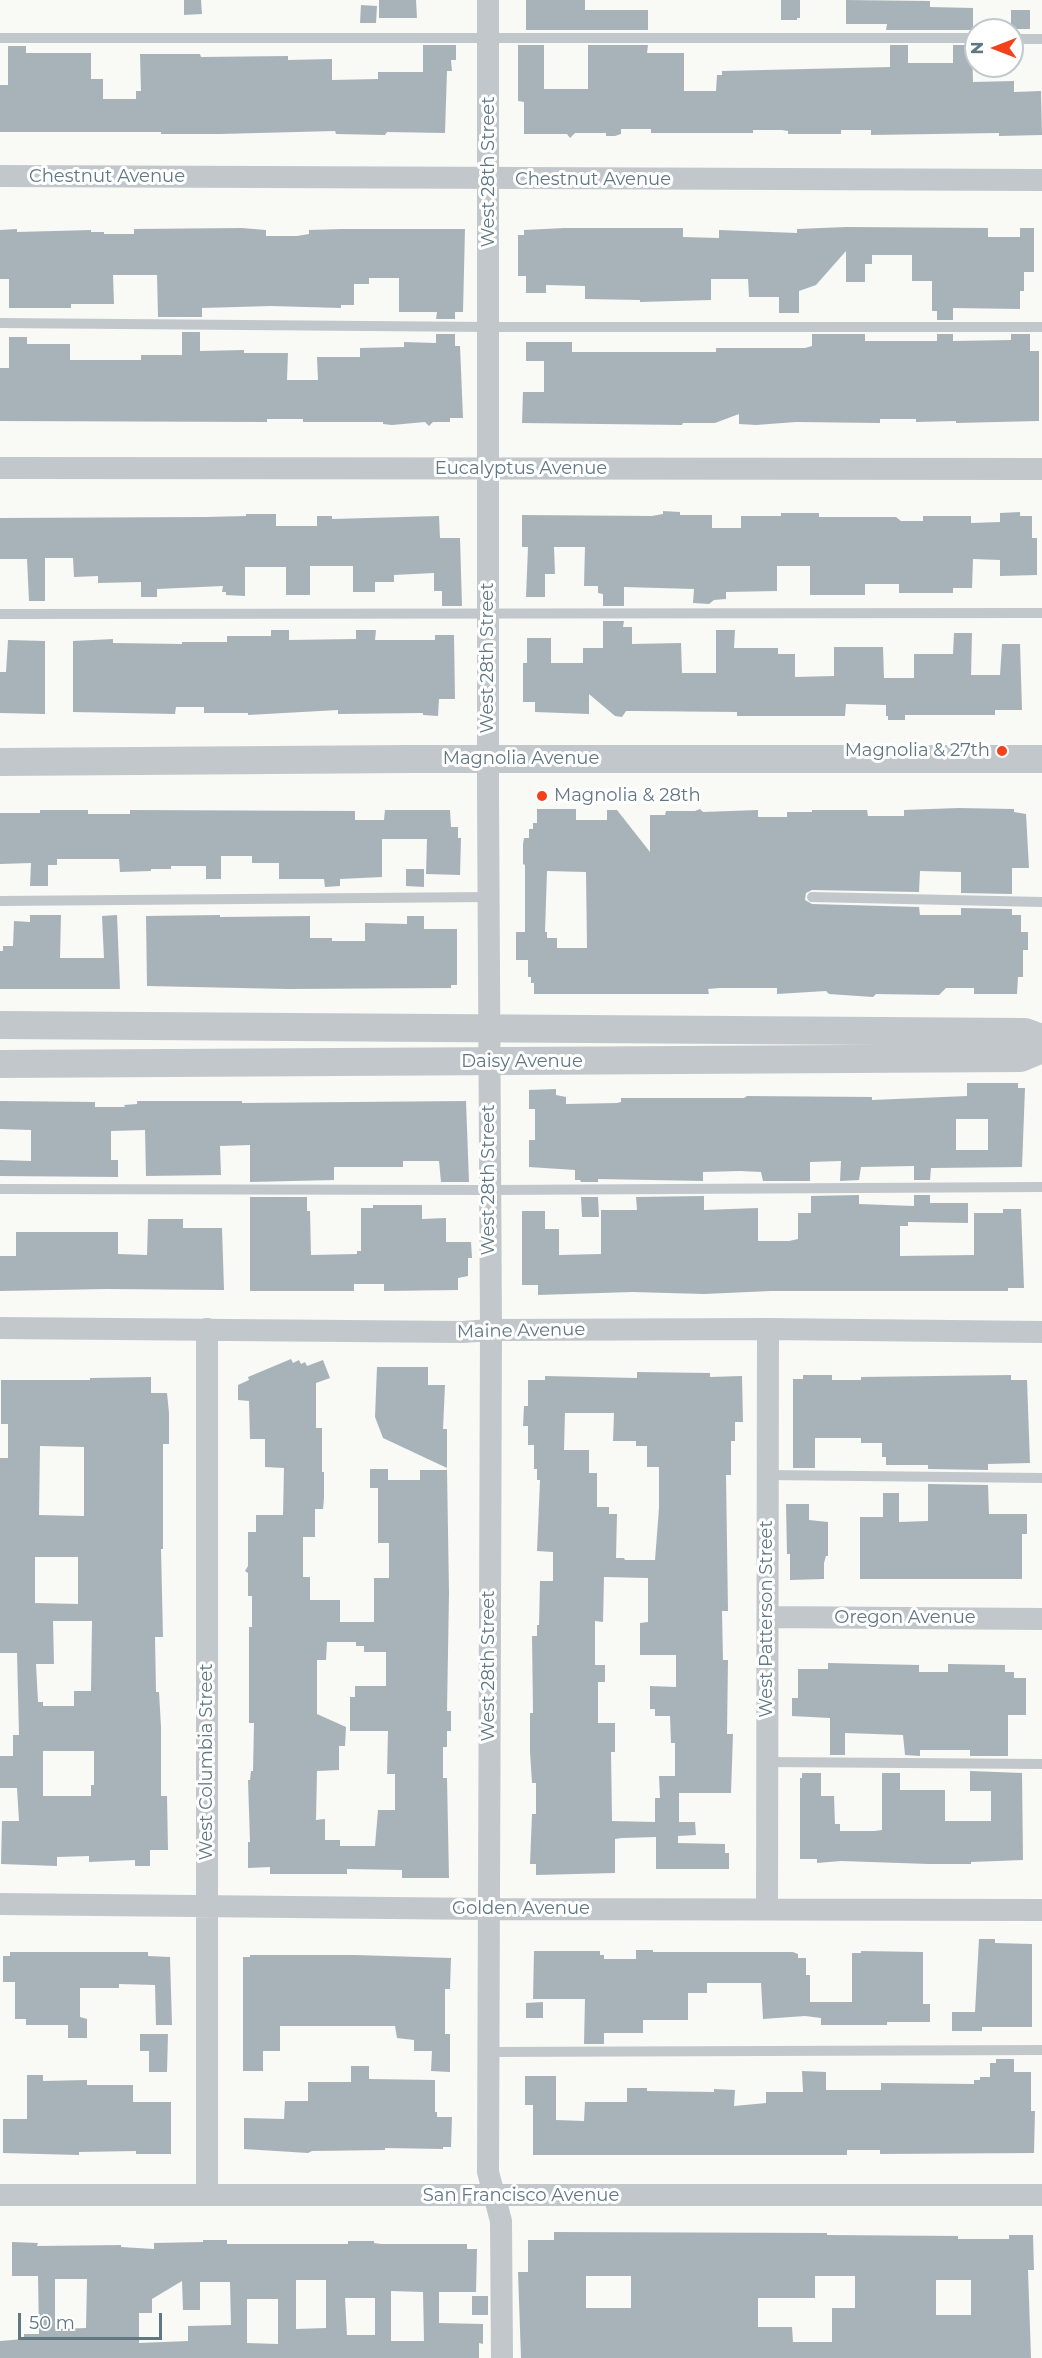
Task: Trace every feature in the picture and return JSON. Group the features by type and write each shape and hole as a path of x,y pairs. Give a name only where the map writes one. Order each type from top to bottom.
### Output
{"street":[{"name":"West 28th Street","path":"489,0 490,1027 488,1063 491,1330 488,2172 501,2221 502,2358"},
{"name":"Chestnut Avenue","path":"0,176 489,180 1042,180"},
{"name":"Eucalyptus Avenue","path":"0,468 1042,469"},
{"name":"Magnolia Avenue","path":"0,762 1042,759"},
{"name":"Daisy Avenue","path":"0,1025 1025,1032 1042,1038"},
{"name":"Daisy Avenue","path":"0,1065 1021,1058 1042,1049"},
{"name":"Maine Avenue","path":"0,1328 463,1332 768,1329 1042,1332"},
{"name":"West Columbia Street","path":"207,1329 207,2195"},
{"name":"West Patterson Street","path":"767,1910 768,1329"},
{"name":"Oregon Avenue","path":"768,1617 1042,1619"},
{"name":"Golden Avenue","path":"0,1904 488,1909 1042,1910"},
{"name":"San Francisco Avenue","path":"0,2195 1042,2195"}],"lane":[{"path":"0,38 964,39"},
{"path":"1024,39 1042,39"},
{"path":"0,323 489,327 1042,327"},
{"path":"0,614 1042,613"},
{"path":"0,901 489,897"},
{"path":"812,897 1042,902"},
{"path":"0,1189 489,1190 1042,1187"},
{"path":"768,1475 1042,1478"},
{"path":"767,1762 1042,1764"},
{"path":"489,2052 1042,2050"}],"building":[{"path":"184,0 201,0 202,14 184,15"},
{"path":"379,0 416,0 417,18 379,18"},
{"path":"526,0 585,0 585,10 648,10 648,30 526,30"},
{"path":"781,0 800,0 800,18 781,20"},
{"path":"846,0 930,1 930,7 973,8 973,18 964,18 964,30 886,30 887,24 846,24"},
{"path":"361,5 377,6 376,23 360,23"},
{"path":"1011,10 1030,10 1030,29 1024,29 1024,18 1011,18"},
{"path":"423,45 456,45 456,60 451,60 452,71 447,71 445,133 387,132 385,135 336,134 335,131 220,134 0,132 0,85 8,85 8,46 26,46 26,53 91,53 91,79 103,79 103,99 136,99 136,91 141,91 140,54 200,54 201,57 288,56 288,60 332,59 332,80 378,79 378,72 423,72"},
{"path":"518,45 544,45 544,89 588,89 588,45 648,45 647,53 684,53 684,91 716,91 717,75 722,75 722,71 890,67 890,45 908,45 908,63 953,63 953,45 964,45 964,78 973,78 973,82 1014,81 1014,92 1041,91 1042,135 999,136 999,133 871,135 871,130 841,130 841,134 788,134 788,131 782,130 753,130 753,133 651,133 651,129 621,129 621,134 615,136 606,136 606,133 575,133 570,138 567,134 524,134 524,102 518,101"},
{"path":"242,228 266,230 266,236 297,236 309,234 309,230 465,229 463,312 455,312 455,319 436,319 437,312 399,312 399,278 369,278 369,284 354,284 354,305 341,305 341,308 271,306 202,308 202,317 158,317 157,275 113,275 114,304 71,304 71,308 9,308 9,279 0,279 0,230 17,229 17,232 91,230 91,232 104,232 104,234 134,234 134,229"},
{"path":"683,228 683,237 719,238 719,230 797,233 797,229 988,228 988,237 1020,237 1020,228 1034,228 1034,272 1024,272 1024,291 1020,291 1020,309 953,308 953,320 937,320 937,311 932,311 932,281 912,281 912,255 872,255 872,264 865,264 865,282 846,282 846,251 816,285 799,291 799,313 779,313 779,297 749,297 748,279 711,279 711,300 640,302 640,300 585,299 585,286 546,285 546,293 526,293 526,276 518,276 518,235 524,235 524,230"},
{"path":"182,332 200,332 200,351 244,350 244,353 288,353 287,380 318,380 317,357 360,357 360,348 404,347 404,342 436,343 436,334 455,334 455,346 460,346 463,418 450,418 450,422 433,422 429,426 425,422 392,425 383,424 383,422 303,422 303,419 267,419 267,422 0,421 0,368 9,368 9,337 27,337 27,344 70,344 70,360 141,360 141,355 182,355"},
{"path":"812,334 865,334 865,341 937,341 937,334 953,334 953,341 1011,340 1011,334 1030,334 1030,351 1039,351 1039,421 956,423 956,421 916,422 916,419 880,419 880,423 796,422 756,425 739,424 739,414 715,423 683,423 682,425 522,423 523,392 544,392 544,361 526,361 526,342 572,342 572,352 716,352 716,348 805,348 812,346"},
{"path":"663,511 680,512 680,515 712,515 712,528 741,528 741,516 781,516 781,513 819,513 819,517 896,517 901,521 923,521 923,516 971,516 971,523 1000,522 1000,513 1020,512 1020,516 1032,516 1032,538 1037,538 1037,575 1000,576 1000,560 973,559 972,588 953,588 953,593 899,593 899,584 865,584 865,595 810,595 810,566 777,566 777,591 726,592 726,599 714,600 709,604 693,603 694,589 624,587 624,606 603,606 603,594 598,593 598,586 584,586 585,547 554,547 555,574 545,574 545,597 526,597 528,547 522,547 522,515 652,516 663,514"},
{"path":"246,514 276,514 276,526 317,526 317,516 332,516 332,519 439,516 440,538 460,538 462,606 442,606 442,591 434,591 434,573 394,575 394,582 375,582 375,592 353,592 353,566 310,566 310,595 286,595 286,567 245,567 245,596 226,595 226,592 222,592 223,586 157,589 157,597 141,597 141,582 98,583 98,576 74,577 73,558 45,558 45,601 29,601 27,559 0,559 0,518 205,517 246,516"},
{"path":"603,621 624,621 623,627 632,627 632,644 681,643 682,673 716,673 716,630 735,630 734,648 778,648 778,654 795,654 795,677 834,676 834,647 883,647 884,678 914,678 914,654 953,654 954,633 972,633 971,675 1000,675 1002,644 1020,644 1022,710 995,710 995,715 905,715 905,720 888,720 886,705 846,704 845,716 737,716 737,712 626,711 622,717 615,716 589,694 589,714 535,712 535,702 523,702 523,663 527,663 527,638 551,638 551,663 583,663 583,648 603,648"},
{"path":"271,630 289,630 289,640 356,639 356,630 376,630 375,640 435,640 435,635 454,635 455,699 439,699 438,716 423,715 423,713 338,714 338,710 248,715 248,713 204,713 204,707 176,707 175,714 73,712 73,641 113,639 113,643 182,644 182,642 227,642 227,636 271,636"},
{"path":"8,640 45,641 45,714 0,713 0,672 6,672"},
{"path":"537,809 576,809 576,820 607,820 607,810 617,810 650,852 650,815 665,815 666,811 758,810 758,817 787,817 787,812 812,812 812,810 867,810 868,816 904,816 904,810 1014,809 1014,812 1026,814 1029,868 1012,868 1012,894 961,893 961,872 920,871 919,892 812,890 806,893 805,900 812,904 919,907 920,915 961,915 961,908 1012,909 1012,915 1021,915 1021,932 1028,932 1028,950 1023,950 1023,977 1018,977 1017,994 974,994 974,988 946,988 939,995 876,994 873,997 829,994 826,991 777,994 777,988 720,988 708,989 709,994 534,994 534,983 531,983 531,977 528,977 528,960 516,960 516,932 525,932 523,844 524,838 529,838 529,829 533,829 533,823 537,823","holes":["547,871 586,872 587,948 557,948 557,938 547,938 547,932 545,932"]},
{"path":"40,810 88,810 88,814 130,814 130,810 355,811 355,820 384,820 385,810 450,810 451,827 458,827 458,838 461,838 460,875 426,874 427,839 382,839 382,877 340,879 340,886 325,887 324,879 279,879 279,863 252,863 252,856 221,856 221,879 206,879 206,866 171,866 171,869 120,872 119,859 57,859 57,865 48,865 48,886 30,886 31,863 0,864 0,813 40,813"},
{"path":"406,869 424,869 424,887 406,886"},
{"path":"30,915 61,915 60,958 104,958 102,916 117,915 120,989 0,989 0,951 3,951 3,946 13,946 14,921 30,922"},
{"path":"220,915 220,917 310,916 310,938 332,938 332,941 365,941 365,923 407,924 407,916 424,916 424,929 457,929 457,985 451,985 451,988 287,989 147,986 146,916"},
{"path":"967,1083 1018,1083 1018,1088 1025,1088 1022,1167 931,1168 930,1180 914,1180 914,1166 861,1167 859,1180 840,1181 841,1161 810,1162 810,1181 763,1181 761,1172 740,1171 703,1172 703,1181 598,1179 598,1182 581,1182 575,1180 575,1170 529,1167 529,1140 535,1140 535,1109 529,1109 529,1090 556,1089 556,1095 566,1097 566,1104 617,1103 621,1102 621,1098 744,1098 747,1096 872,1097 872,1100 967,1096","holes":["956,1119 988,1119 988,1150 956,1150"]},
{"path":"0,1101 95,1102 95,1107 125,1107 124,1105 137,1104 137,1101 242,1101 242,1103 466,1101 469,1182 441,1182 439,1161 403,1161 403,1167 334,1167 334,1180 250,1182 250,1145 220,1146 221,1175 146,1176 145,1130 111,1131 111,1160 118,1160 118,1177 0,1176 0,1160 31,1161 31,1130 0,1129"},
{"path":"859,1195 859,1204 914,1206 914,1195 930,1195 930,1203 968,1203 968,1223 908,1222 908,1226 900,1226 900,1256 974,1255 974,1213 1003,1213 1003,1209 1021,1209 1024,1288 1008,1288 1008,1291 771,1291 704,1294 632,1292 538,1295 538,1285 522,1285 522,1211 545,1211 545,1229 559,1229 559,1255 601,1254 601,1210 637,1210 636,1197 704,1196 704,1210 758,1208 758,1241 789,1241 798,1239 798,1213 811,1213 811,1196"},
{"path":"250,1197 307,1197 307,1211 310,1211 311,1255 357,1254 357,1251 361,1251 361,1208 373,1208 373,1205 422,1205 422,1219 446,1218 446,1242 471,1242 472,1258 468,1258 468,1276 458,1278 458,1290 384,1291 384,1284 354,1284 354,1291 250,1291"},
{"path":"581,1197 598,1197 599,1217 582,1217"},
{"path":"148,1219 183,1219 183,1228 222,1228 224,1290 0,1291 0,1256 16,1256 16,1232 118,1232 118,1254 147,1255"},
{"path":"291,1359 293,1363 299,1360 301,1364 305,1362 307,1366 323,1360 330,1378 316,1383 316,1428 322,1428 324,1498 323,1509 315,1509 315,1537 303,1537 303,1577 310,1577 310,1600 340,1600 340,1622 374,1622 374,1578 389,1578 389,1543 378,1543 378,1488 370,1488 370,1469 388,1469 388,1480 420,1480 420,1470 447,1470 449,1593 447,1711 451,1711 451,1731 447,1731 447,1747 443,1747 443,1778 447,1778 449,1878 402,1878 402,1870 347,1869 347,1874 270,1874 270,1867 248,1868 248,1842 250,1842 248,1780 253,1771 254,1723 249,1723 249,1627 252,1627 252,1596 248,1596 248,1573 245,1571 248,1566 248,1532 256,1532 256,1515 283,1515 284,1468 265,1467 265,1439 250,1439 249,1401 238,1400 238,1385 249,1380 248,1377","holes":["327,1642 356,1642 356,1646 364,1646 364,1652 386,1652 386,1686 355,1686 355,1697 350,1697 350,1731 388,1731 387,1774 395,1774 395,1810 378,1810 375,1846 340,1846 340,1840 325,1840 325,1819 316,1820 317,1771 339,1770 339,1746 345,1746 346,1727 317,1714 317,1660 326,1660"]},
{"path":"377,1367 428,1367 428,1385 445,1385 443,1429 447,1429 447,1468 383,1438 375,1417"},
{"path":"637,1372 710,1373 710,1377 742,1376 743,1422 735,1422 735,1441 731,1441 731,1475 726,1475 728,1611 722,1611 723,1660 728,1660 727,1734 733,1734 731,1793 679,1793 679,1822 695,1822 696,1835 678,1836 678,1843 725,1844 725,1853 729,1853 729,1869 656,1869 656,1837 622,1838 615,1839 615,1873 536,1875 536,1864 530,1864 532,1814 536,1814 536,1783 532,1783 530,1752 530,1713 533,1713 532,1636 537,1636 537,1625 539,1625 540,1581 553,1581 553,1552 537,1551 540,1480 537,1480 537,1469 534,1469 534,1445 528,1445 528,1426 523,1426 524,1406 528,1406 528,1380 545,1380 545,1376 637,1378","holes":["565,1413 614,1413 613,1441 636,1441 636,1446 647,1446 647,1467 659,1467 655,1560 616,1558 617,1514 609,1514 609,1507 597,1507 597,1473 589,1473 589,1450 564,1450","604,1577 648,1578 648,1622 640,1623 640,1655 676,1655 676,1687 650,1686 650,1709 655,1709 655,1716 670,1716 671,1743 675,1743 675,1776 659,1776 660,1798 655,1798 655,1822 612,1821 611,1752 615,1752 615,1723 598,1723 598,1682 605,1682 605,1665 595,1665 595,1621 603,1622"]},
{"path":"803,1375 832,1375 832,1380 861,1380 861,1377 1011,1375 1011,1380 1027,1380 1030,1463 988,1464 988,1470 928,1469 928,1465 886,1465 886,1457 882,1457 882,1443 861,1443 861,1438 815,1438 815,1468 793,1468 793,1379 803,1379"},
{"path":"151,1377 151,1393 167,1393 169,1444 163,1444 163,1549 161,1549 163,1637 155,1637 156,1692 159,1692 161,1727 161,1796 167,1796 168,1850 150,1850 150,1866 135,1866 135,1860 89,1862 89,1856 57,1857 57,1866 1,1864 2,1821 19,1821 17,1788 0,1788 0,1756 13,1756 13,1735 19,1735 17,1653 0,1653 0,1458 8,1458 8,1424 1,1424 1,1380 90,1380 90,1378","holes":["40,1446 84,1447 84,1516 39,1515","35,1557 78,1557 78,1604 35,1603","53,1621 92,1621 91,1691 74,1691 74,1706 43,1706 43,1702 38,1702 36,1664 54,1664","43,1751 94,1751 94,1785 91,1785 91,1796 43,1796"]},
{"path":"928,1484 988,1485 989,1514 1027,1514 1027,1534 1022,1534 1022,1579 860,1579 860,1517 883,1517 883,1493 899,1493 899,1522 928,1521"},
{"path":"786,1504 809,1504 809,1520 828,1522 828,1556 824,1563 824,1579 790,1580"},
{"path":"828,1663 919,1665 919,1672 948,1672 948,1664 1005,1665 1005,1672 1014,1672 1014,1678 1026,1678 1026,1715 1008,1715 1008,1756 970,1756 970,1750 920,1750 920,1756 905,1755 903,1735 845,1733 845,1755 830,1755 830,1718 792,1716 792,1698 798,1698 798,1669 828,1669"},
{"path":"970,1771 1022,1773 1023,1860 929,1864 841,1861 817,1863 817,1859 800,1859 800,1778 802,1778 802,1773 821,1773 821,1796 834,1796 835,1824 840,1824 840,1831 874,1831 882,1830 882,1773 900,1773 900,1790 945,1790 945,1821 991,1821 991,1791 970,1791"},
{"path":"979,1939 995,1939 995,1943 1032,1944 1032,2027 982,2027 982,2031 952,2031 952,2012 975,2012"},
{"path":"636,1950 793,1952 798,1954 798,1958 806,1958 806,1975 810,1975 810,2002 852,2002 852,1953 861,1953 861,1951 923,1952 923,2004 930,2004 930,2022 887,2022 887,2025 821,2025 821,2018 805,2016 763,2019 761,1983 707,1983 707,1993 688,1993 688,2020 643,2020 643,2033 604,2033 604,2044 584,2044 585,1999 533,1999 534,1951 600,1951 604,1959 636,1959"},
{"path":"10,1952 148,1952 148,1956 170,1957 172,2025 156,2025 155,1985 119,1984 119,1988 80,1988 80,2017 87,2019 87,2038 68,2038 68,2025 26,2025 26,2019 15,2019 15,1982 3,1982 3,1956 10,1956"},
{"path":"250,1955 451,1958 450,1989 445,1989 445,2034 450,2034 450,2072 431,2071 432,2051 414,2051 414,2040 397,2038 395,2026 280,2026 280,2051 263,2051 263,2071 243,2071 243,1957 250,1957"},
{"path":"543,2002 543,2018 526,2018 526,2003"},
{"path":"140,2034 168,2034 167,2072 149,2072 149,2051 140,2051"},
{"path":"996,2059 1014,2059 1014,2072 1031,2072 1031,2111 1035,2111 1034,2153 880,2154 880,2150 847,2150 847,2155 533,2155 533,2105 525,2105 525,2076 556,2076 556,2120 584,2121 585,2102 627,2102 627,2088 647,2088 647,2091 735,2090 734,2106 766,2103 766,2092 803,2092 802,2071 826,2072 826,2090 881,2090 881,2083 974,2084 974,2080 980,2080 980,2077 990,2077 990,2063 996,2063"},
{"path":"351,2066 369,2066 369,2079 435,2080 437,2117 452,2117 451,2147 312,2151 308,2153 244,2149 244,2118 284,2119 285,2101 308,2101 308,2082 351,2082"},
{"path":"27,2075 43,2075 43,2081 87,2080 87,2085 133,2085 133,2102 171,2102 171,2154 136,2154 136,2151 79,2152 79,2155 3,2153 3,2119 27,2119"},
{"path":"554,2232 827,2233 827,2235 958,2236 958,2239 1009,2239 1009,2235 1033,2235 1034,2270 1028,2270 1031,2358 521,2358 518,2272 528,2272 528,2240 554,2240","holes":["586,2276 631,2276 631,2308 586,2308","815,2276 855,2276 855,2308 832,2308 832,2342 793,2342 792,2327 758,2327 758,2298 815,2298","936,2280 971,2280 971,2315 936,2315"]},
{"path":"203,2240 227,2240 227,2244 348,2244 348,2241 374,2241 374,2243 381,2244 467,2244 467,2249 477,2249 476,2292 439,2292 439,2323 483,2324 483,2344 479,2343 479,2358 0,2358 0,2341 24,2339 24,2334 39,2334 38,2276 12,2276 12,2242 38,2243 37,2246 121,2245 121,2247 154,2249 154,2243 203,2242","holes":["55,2279 87,2279 86,2328 55,2329","296,2280 326,2280 326,2328 296,2329","182,2281 183,2310 200,2310 200,2282 230,2282 231,2325 188,2326 188,2341 139,2343 139,2313 152,2313 152,2299","391,2291 423,2292 424,2341 391,2341","345,2298 375,2298 375,2335 347,2335","247,2299 278,2299 278,2344 247,2343"]},
{"path":"472,2296 488,2296 488,2315 472,2315"}],"place":[{"name":"Magnolia & 27th","path":"1002,751"},
{"name":"Magnolia & 28th","path":"542,796"}]}
